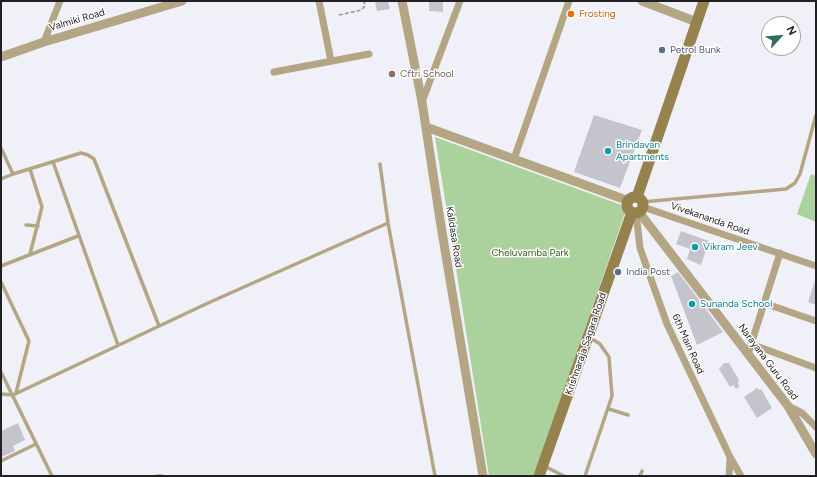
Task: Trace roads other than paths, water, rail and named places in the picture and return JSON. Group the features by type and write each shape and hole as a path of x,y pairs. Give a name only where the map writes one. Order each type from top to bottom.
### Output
{"main road":[{"name":"Krishnaraja Sagara Road","path":"540,476 588,337 637,206 704,1"}],"street":[{"path":"44,42 60,1"},
{"name":"Valmiki Road","path":"1,57 44,42 182,1"},
{"path":"319,1 330,61"},
{"name":"Kalidasa Road","path":"402,1 422,102 483,476"},
{"path":"422,102 460,1"},
{"path":"514,159 570,1"},
{"path":"642,1 697,22"},
{"path":"274,72 369,54"},
{"path":"426,127 637,206"},
{"name":"Vivekananda Road","path":"637,206 816,266"},
{"name":"Narayana Guru Road","path":"637,206 788,406 816,454"},
{"name":"6th Main Road","path":"637,206 640,248 667,324 730,458 741,476"},
{"path":"748,354 780,253"},
{"path":"764,303 816,321"},
{"path":"751,344 816,368"},
{"path":"788,406 802,413 816,427"},
{"path":"729,476 730,458"}],"lane":[{"path":"637,206 786,189 795,183 800,174 814,127 816,115"},
{"path":"1,148 13,174"},
{"path":"1,179 81,153 94,159 159,326"},
{"path":"53,162 78,236 118,345"},
{"path":"380,164 388,223 435,476"},
{"path":"30,169 42,206 30,254"},
{"path":"1,394 14,394 159,326 388,223"},
{"path":"26,225 38,226"},
{"path":"1,266 78,236"},
{"path":"1,282 30,341 14,394"},
{"path":"585,476 609,409 612,396 609,357 600,344 588,337"},
{"path":"1,372 14,394 52,476"},
{"path":"609,409 628,415"},
{"path":"1,461 36,444"},
{"path":"543,465 564,476"},
{"path":"640,476 642,471"},
{"path":"156,476 162,476"}],"place":[{"name":"Frosting","path":"571,14"},
{"name":"Petrol Bunk","path":"662,50"},
{"name":"Cftri School","path":"392,74"},
{"name":"Brindavan Apartments","path":"608,151"},
{"name":"Vikram Jeev","path":"695,247"},
{"name":"India Post","path":"618,272"},
{"name":"Sunanda School","path":"692,304"}],"park label":[{"name":"Cheluvamba Park","path":"530,253"}]}
